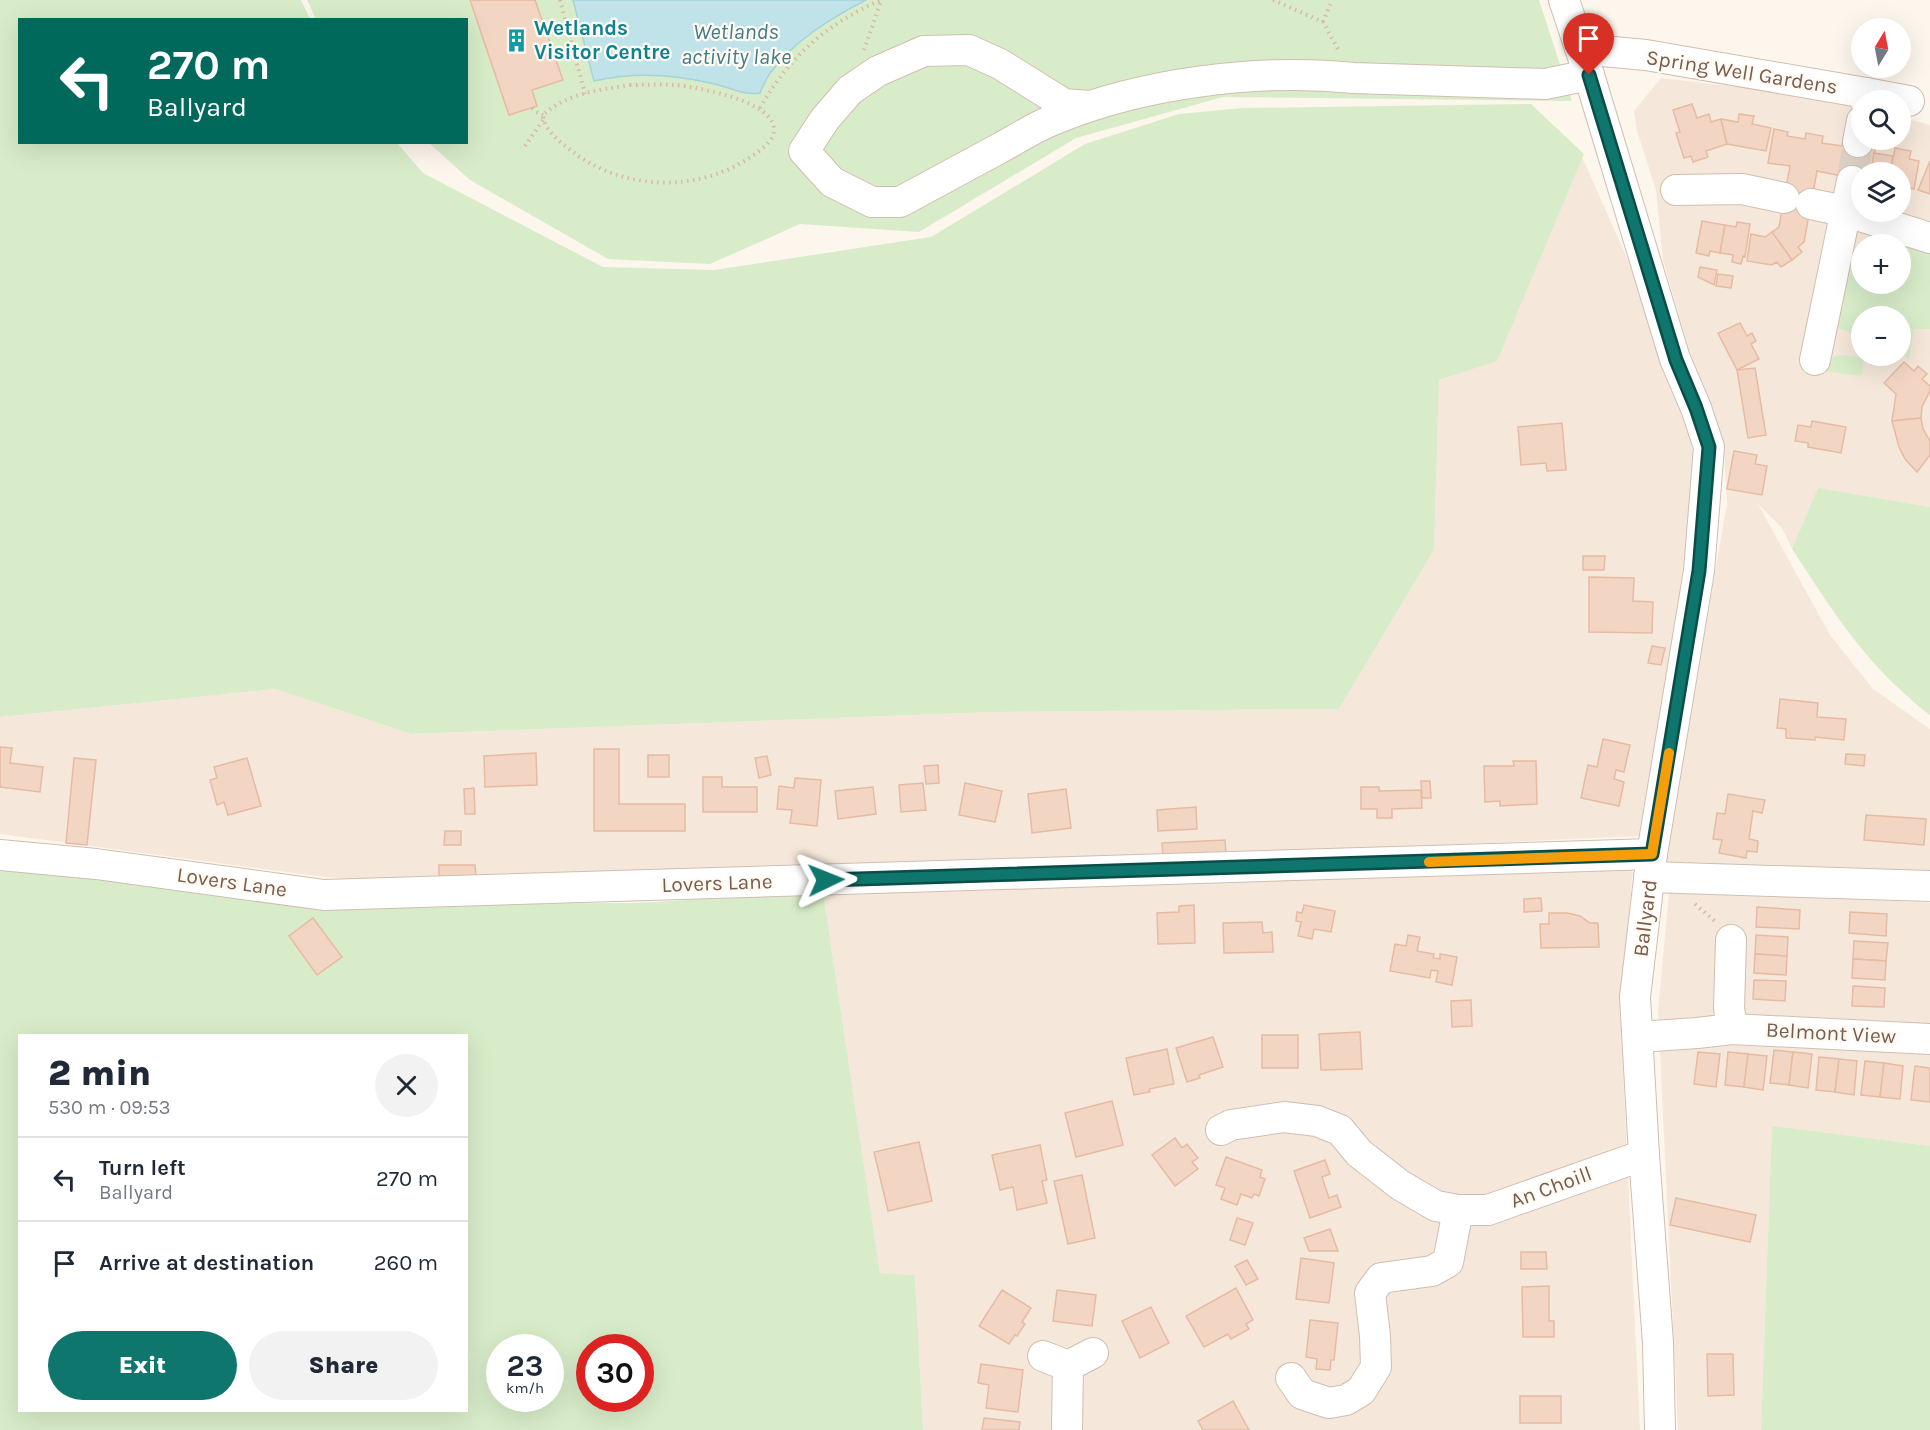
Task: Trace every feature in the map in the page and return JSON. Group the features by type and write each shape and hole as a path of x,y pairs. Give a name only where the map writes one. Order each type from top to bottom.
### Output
{"street":[{"name":"Ballyard","path":"1564,0 1676,360 1709,447 1699,571 1651,866 1635,997 1658,1343 1660,1430"},
{"path":"969,50 1000,63 1064,105 1090,106 1051,120 900,202 872,202 832,183 804,151 825,119 850,90 878,71 924,51 969,50"},
{"name":"Spring Well Gardens","path":"1090,106 1167,87 1229,78 1324,75 1545,84 1585,62 1646,55 1851,111"},
{"path":"1815,360 1851,185"},
{"path":"1676,190 1742,189 1845,211 1930,238"},
{"name":"Lovers Lane","path":"0,855 96,864 324,895 1651,866 1930,886"},
{"path":"1731,940 1729,1008 1732,1029"},
{"name":"Belmont View","path":"1638,1037 1732,1029 1930,1039"},
{"name":"An Choill","path":"1224,1119 1284,1117 1317,1121 1340,1130 1359,1153 1400,1185 1436,1206 1458,1210 1488,1210 1644,1155"},
{"path":"1291,1378 1302,1394 1329,1402 1346,1400 1361,1391 1376,1367 1370,1293 1381,1278 1432,1272 1448,1262 1458,1210"},
{"path":"1067,1430 1068,1358"}],"path":[{"path":"560,0 585,94"},
{"path":"760,108 772,86 816,38 841,21 881,0"},
{"path":"850,90 881,0"},
{"path":"1272,0 1323,22 1354,78"},
{"path":"1323,22 1332,0"},
{"path":"525,146 543,117 554,105 568,98 630,85 674,85 708,90 760,108 769,116 774,128 771,141 738,166 715,175 688,181 661,183 621,176 591,164 552,134 543,117 532,108"},
{"path":"1692,901 1706,913"}],"shaded area":[{"path":"1661,78 1851,101 1851,150 1911,150 1911,120 1930,125 1930,507 1818,489 1792,549 1782,528 1758,504 1830,635 1873,689 1930,729 1930,881 1663,870 1727,504 1724,451 1706,408 1663,260 1656,190 1637,131 1634,111"},
{"path":"1581,155 1631,267 1655,341 1689,432 1695,464 1685,561 1639,836 1159,858 408,882 324,877 0,834 0,717 277,689 411,734 993,712 1339,709 1434,550 1439,380 1497,360"},
{"path":"1633,869 1620,1007 1640,1430 923,1430 915,1275 880,1273 823,892"},
{"path":"1669,893 1807,896 1930,903 1930,1146 1772,1127 1761,1430 1678,1430 1658,1011"}],"green space":[{"path":"0,0 301,0 310,18 18,18 18,144 398,144 423,173 603,267 714,270 931,237 1085,144 1179,114 1243,108 1531,104 1584,154 1497,361 1439,380 1434,550 1339,709 993,712 411,734 276,689 0,717"},
{"path":"307,0 1539,0 1572,101 1223,97 1076,138 919,232 800,224 710,264 608,259 470,180 430,144 468,144 468,18 316,18"},
{"path":"1911,246 1930,251 1930,329 1914,329 1911,347 1911,306 1851,306 1851,332 1836,327 1846,258 1851,258 1851,294 1911,294"},
{"path":"1833,357 1851,357 1851,366 1863,366 1862,376 1823,371"},
{"path":"1818,488 1930,507 1930,715 1895,685 1865,653 1792,549"},
{"path":"0,865 400,904 637,903 823,892 880,1273 915,1275 923,1430 0,1430"},
{"path":"1772,1126 1930,1146 1930,1430 1761,1430"}],"water":[{"name":"Wetlands activity lake","path":"573,0 866,0 827,22 802,40 771,72 760,93 754,94 716,84 667,76 638,75 594,81"}],"building":[{"name":"Wetlands Visitor Centre","path":"470,0 535,0 563,80 532,90 537,106 509,115"},
{"path":"1692,104 1697,118 1709,114 1711,122 1721,119 1727,144 1706,151 1708,157 1693,162 1691,156 1684,158 1676,133 1680,132 1673,110"},
{"path":"1739,114 1754,116 1752,124 1771,128 1766,151 1727,144 1721,119 1738,122"},
{"path":"1774,129 1788,132 1787,136 1805,139 1806,133 1823,136 1822,143 1842,146 1843,139 1851,140 1851,150 1875,150 1873,162 1851,162 1851,176 1817,171 1804,242 1798,247 1802,252 1792,260 1772,232 1779,227 1790,166 1768,163"},
{"path":"1895,150 1911,151 1909,159 1919,161 1914,189 1911,188 1911,162 1892,162"},
{"path":"1874,153 1893,156 1892,162 1873,162"},
{"path":"1930,161 1930,194 1918,190"},
{"path":"1702,221 1725,225 1720,253 1710,251 1709,256 1696,253"},
{"path":"1737,222 1750,224 1745,257 1743,256 1741,264 1732,262 1733,255 1720,253 1725,225 1736,227"},
{"path":"1772,232 1792,260 1781,267 1777,262 1772,265 1747,261 1751,234 1765,237"},
{"path":"1700,267 1717,270 1714,285 1698,277"},
{"path":"1718,274 1733,276 1731,288 1716,286"},
{"path":"1740,323 1747,336 1752,333 1756,341 1751,344 1759,359 1737,370 1718,333"},
{"path":"1900,366 1908,366 1914,371 1918,366 1927,374 1922,379 1930,386 1930,391 1922,407 1921,418 1892,421 1896,394 1884,383"},
{"path":"1755,368 1766,435 1748,438 1737,370"},
{"path":"1921,418 1923,429 1930,441 1930,455 1917,472 1905,459 1899,447 1892,421"},
{"path":"1812,421 1846,427 1841,453 1808,447 1808,443 1795,441 1798,425 1811,427"},
{"path":"1562,423 1566,470 1547,471 1546,463 1521,465 1518,427"},
{"path":"1734,451 1757,455 1755,464 1767,466 1762,495 1727,489"},
{"path":"1583,556 1605,556 1604,570 1583,570"},
{"path":"1589,577 1634,578 1633,601 1653,602 1652,633 1589,632"},
{"path":"1652,646 1665,648 1661,665 1648,663"},
{"path":"1780,699 1818,703 1817,717 1846,719 1844,740 1815,737 1815,740 1786,738 1786,729 1777,728"},
{"path":"1603,739 1630,745 1624,772 1616,770 1614,779 1624,782 1619,806 1581,798 1588,765 1597,767"},
{"path":"0,747 12,748 10,763 43,767 40,792 0,787"},
{"path":"594,749 619,749 619,804 685,804 685,831 594,831"},
{"path":"536,753 537,785 485,787 484,756"},
{"path":"1846,754 1865,755 1864,766 1845,764"},
{"path":"648,755 669,755 669,777 648,777"},
{"path":"767,756 771,775 759,778 755,758"},
{"path":"74,758 96,760 87,845 66,843"},
{"path":"247,758 261,806 228,815 224,802 217,805 210,780 217,778 214,767"},
{"path":"1513,761 1536,761 1537,804 1500,806 1500,801 1485,802 1484,766 1514,766"},
{"path":"938,765 939,783 926,784 924,766"},
{"path":"703,777 722,777 722,787 757,787 757,812 703,812"},
{"path":"795,778 821,780 817,826 790,823 792,810 777,809 779,786 794,788"},
{"path":"1421,781 1430,781 1431,798 1422,798"},
{"path":"923,783 926,810 901,812 899,785"},
{"path":"965,783 1002,791 995,822 959,815"},
{"path":"873,787 876,814 838,819 835,791"},
{"path":"1361,787 1379,787 1379,791 1421,790 1422,808 1392,809 1392,818 1377,818 1377,809 1361,809"},
{"path":"474,788 475,814 465,814 464,789"},
{"path":"1066,789 1071,828 1032,833 1028,794"},
{"path":"1728,794 1765,800 1762,813 1753,811 1749,839 1758,841 1757,852 1747,851 1746,858 1719,853 1722,840 1713,839 1717,813 1725,814"},
{"path":"1196,807 1197,829 1158,831 1157,810"},
{"path":"1866,815 1926,819 1924,845 1864,840"},
{"path":"445,831 461,831 461,845 444,845"},
{"path":"1225,840 1226,853 1163,857 1162,843"},
{"path":"439,865 475,865 476,880 439,880"},
{"path":"1541,898 1542,911 1524,912 1524,899"},
{"path":"1194,905 1195,943 1158,944 1157,913 1179,912 1179,906"},
{"path":"1304,905 1335,911 1331,932 1314,929 1312,939 1298,936 1301,922 1296,921 1297,912 1302,913"},
{"path":"1757,907 1800,910 1799,929 1756,927"},
{"path":"1850,912 1887,914 1886,936 1849,933"},
{"path":"1549,913 1567,913 1580,916 1590,923 1598,923 1599,947 1541,948 1540,924 1549,924"},
{"path":"313,918 342,957 317,975 289,936"},
{"path":"1262,922 1263,933 1272,932 1273,952 1224,953 1223,923"},
{"path":"1408,935 1420,937 1417,951 1434,954 1433,958 1440,959 1440,954 1457,957 1452,985 1436,982 1438,971 1431,970 1430,978 1390,971 1395,944 1406,946"},
{"path":"1756,935 1788,937 1787,956 1755,954"},
{"path":"1854,941 1888,943 1886,961 1853,959"},
{"path":"1755,954 1787,956 1786,975 1754,973"},
{"path":"1853,959 1886,961 1885,980 1852,978"},
{"path":"1754,980 1786,981 1785,1001 1753,999"},
{"path":"1853,986 1885,988 1884,1007 1852,1006"},
{"path":"1471,1000 1472,1026 1452,1027 1451,1001"},
{"path":"1360,1032 1362,1069 1321,1070 1319,1034"},
{"path":"1262,1035 1298,1035 1298,1068 1262,1068"},
{"path":"1213,1037 1223,1067 1199,1075 1200,1078 1187,1082 1176,1048"},
{"path":"1167,1049 1174,1084 1149,1089 1150,1092 1134,1095 1126,1058"},
{"path":"1774,1050 1793,1052 1789,1085 1770,1083"},
{"path":"1698,1052 1720,1054 1716,1087 1694,1084"},
{"path":"1728,1052 1748,1054 1744,1087 1725,1085"},
{"path":"1793,1052 1812,1054 1808,1088 1789,1085"},
{"path":"1748,1054 1767,1056 1763,1090 1744,1087"},
{"path":"1819,1057 1839,1059 1835,1092 1816,1090"},
{"path":"1839,1059 1857,1061 1854,1095 1835,1092"},
{"path":"1865,1061 1884,1063 1880,1097 1861,1095"},
{"path":"1884,1063 1903,1066 1900,1099 1880,1097"},
{"path":"1915,1066 1930,1068 1930,1102 1911,1100"},
{"path":"1112,1101 1123,1145 1076,1157 1065,1113"},
{"path":"1175,1138 1182,1148 1187,1144 1198,1158 1192,1162 1198,1169 1175,1186 1152,1155"},
{"path":"919,1142 932,1201 888,1211 874,1152"},
{"path":"1040,1145 1047,1180 1042,1181 1047,1203 1017,1210 1013,1187 1000,1190 992,1155"},
{"path":"1226,1157 1262,1170 1260,1177 1265,1179 1259,1196 1254,1194 1252,1198 1241,1194 1237,1205 1221,1199 1225,1188 1216,1185"},
{"path":"1325,1160 1330,1174 1322,1177 1329,1198 1337,1195 1341,1207 1310,1218 1294,1171"},
{"path":"1082,1175 1095,1238 1068,1244 1054,1181"},
{"path":"1676,1198 1756,1215 1750,1242 1670,1225"},
{"path":"1237,1218 1253,1223 1245,1245 1230,1240"},
{"path":"1330,1229 1338,1251 1309,1251 1304,1238"},
{"path":"1521,1252 1546,1252 1547,1269 1521,1269"},
{"path":"1301,1258 1334,1263 1329,1303 1296,1299"},
{"path":"1247,1260 1258,1279 1246,1285 1235,1266"},
{"path":"1549,1286 1549,1321 1554,1321 1554,1337 1523,1337 1522,1287"},
{"path":"1236,1288 1253,1320 1246,1324 1249,1329 1231,1339 1228,1334 1204,1347 1186,1316"},
{"path":"1002,1290 1031,1308 1022,1322 1025,1324 1009,1344 979,1326"},
{"path":"1057,1290 1096,1295 1092,1326 1053,1321"},
{"path":"1151,1307 1169,1343 1140,1358 1122,1321"},
{"path":"1310,1320 1338,1323 1334,1360 1331,1360 1330,1370 1316,1369 1317,1359 1306,1357"},
{"path":"1707,1354 1733,1354 1734,1395 1708,1396"},
{"path":"981,1364 1023,1370 1018,1412 986,1408 989,1385 978,1383"},
{"path":"1520,1396 1561,1396 1561,1423 1520,1423"},
{"path":"1233,1401 1249,1430 1203,1430 1198,1421"},
{"path":"984,1418 1020,1422 1019,1430 982,1430"}],"tunnel":[{"path":"1855,162 1857,150"}],"slow traffic":[{"path":"1429,862 1652,854 1669,753"}],"place":[{"name":"Wetlands Visitor Centre","path":"516,40"}],"route":[{"path":"826,880 1652,854 1699,571 1709,447 1676,360 1589,75"}]}
